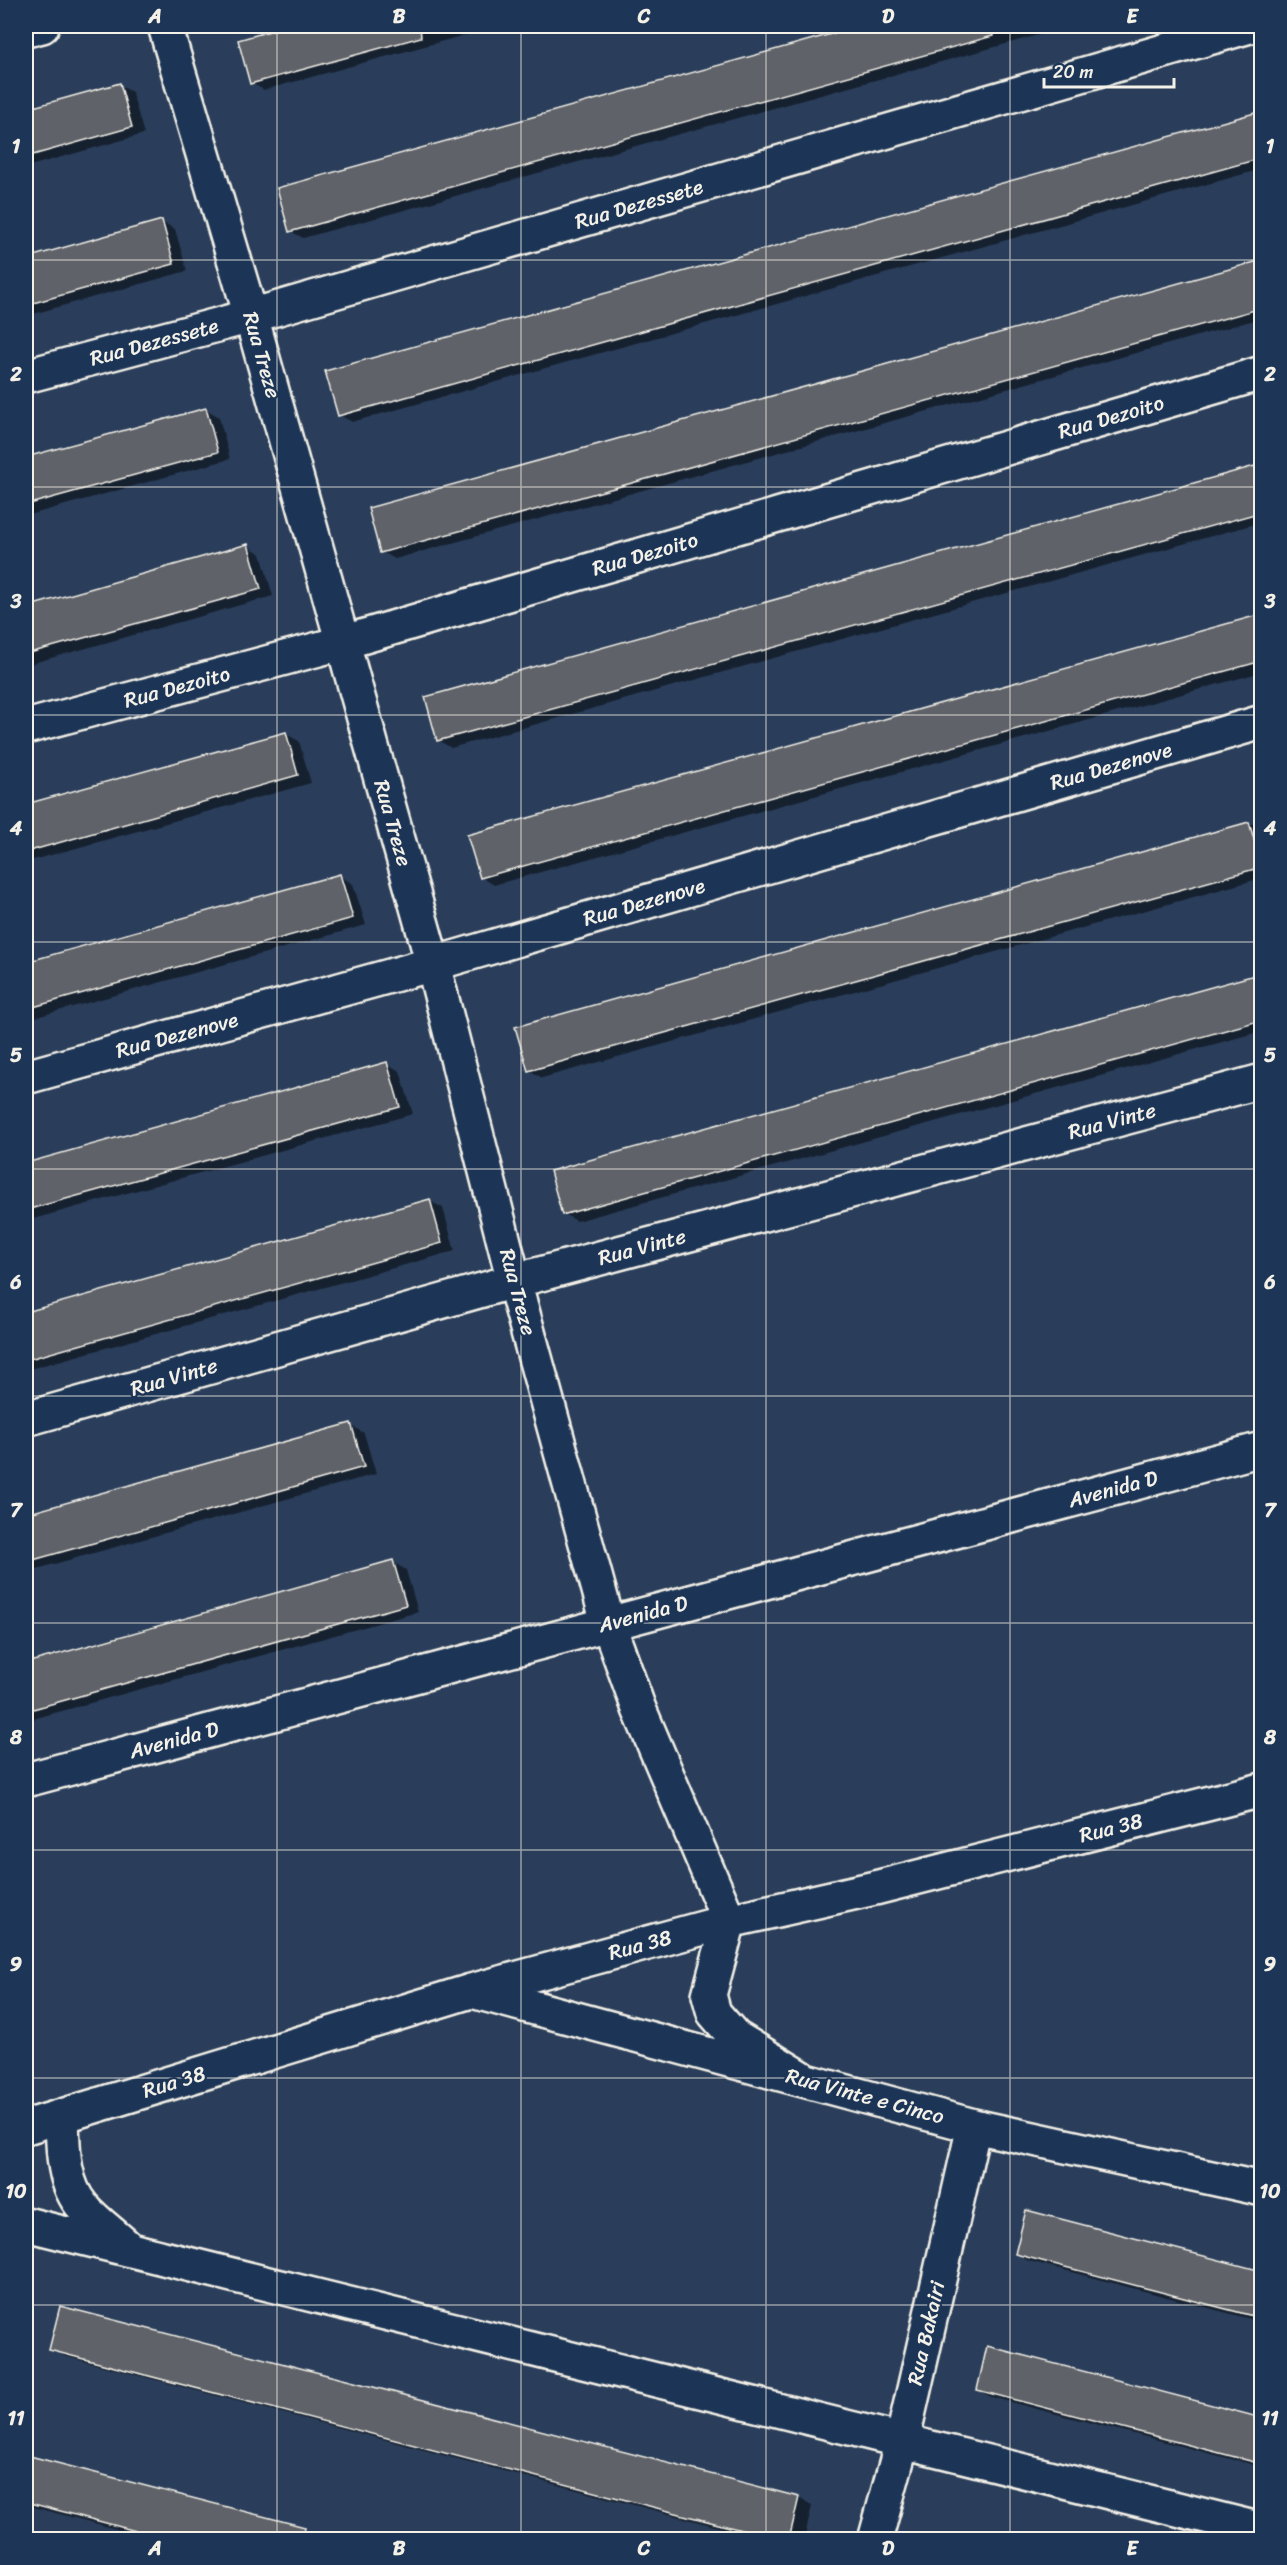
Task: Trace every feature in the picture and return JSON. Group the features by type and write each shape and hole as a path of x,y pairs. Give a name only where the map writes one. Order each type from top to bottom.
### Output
{"street":[{"path":"26,30 42,26"},
{"name":"Rua Treze","path":"165,26 251,316 433,964 514,1281 608,1623 639,1709 729,1921"},
{"name":"Rua Dezessete","path":"26,376 251,316 1250,26"},
{"name":"Rua Dezoito","path":"26,727 341,643 1262,373"},
{"name":"Rua Dezenove","path":"26,1077 433,964 1262,722"},
{"name":"Rua Vinte","path":"26,1419 514,1281 1262,1081"},
{"name":"Avenida D","path":"26,1780 1262,1449"},
{"name":"Rua 38","path":"26,2127 471,1991 729,1921 876,1888 1262,1790"},
{"path":"729,1921 709,1995 714,2013 735,2037 802,2078"},
{"name":"Rua Vinte e Cinco","path":"471,1991 974,2126 1262,2189"},
{"path":"62,2116 64,2157 69,2181 82,2206 129,2249"},
{"name":"Rua Bakairi","path":"875,2540 902,2442 974,2126"},
{"path":"26,2224 1262,2530"}],"building":[{"path":"288,26 420,26 421,37 250,84 238,40"},
{"path":"860,26 992,26 993,36 289,232 277,188"},
{"path":"120,83 132,127 26,157 26,109"},
{"path":"1262,111 1262,158 338,416 325,371"},
{"path":"162,220 174,264 26,305 26,258"},
{"path":"1262,260 1262,308 380,553 368,508"},
{"path":"206,408 218,452 26,505 26,457"},
{"path":"1262,464 1262,512 437,741 425,697"},
{"path":"248,544 261,589 26,654 26,607"},
{"path":"1262,614 1262,661 480,878 467,835"},
{"path":"286,732 298,775 26,852 26,804"},
{"path":"1249,822 1262,867 528,1071 515,1027"},
{"path":"340,874 353,918 26,1009 26,962"},
{"path":"1262,973 1262,1020 562,1215 550,1171"},
{"path":"387,1062 400,1107 26,1210 26,1163"},
{"path":"430,1199 442,1243 26,1360 26,1312"},
{"path":"351,1423 364,1467 26,1562 26,1514"},
{"path":"393,1560 406,1605 26,1711 26,1663"},
{"path":"1026,2210 1262,2271 1262,2283 1253,2316 1015,2254"},
{"path":"60,2306 799,2497 789,2540 780,2540 49,2350"},
{"path":"987,2346 1262,2418 1262,2464 977,2390"},
{"path":"26,2455 305,2527 303,2540 170,2540 26,2502"}]}
